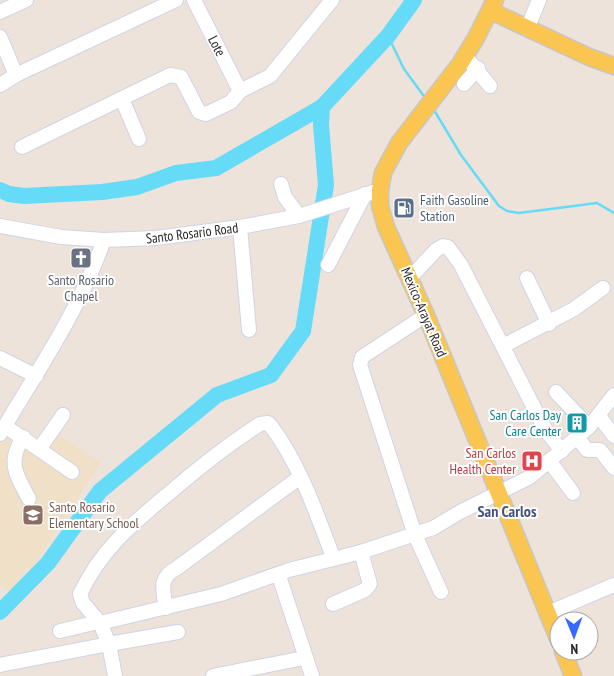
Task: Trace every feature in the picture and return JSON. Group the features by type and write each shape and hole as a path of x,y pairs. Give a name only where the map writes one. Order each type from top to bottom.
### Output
{"main road":[{"path":"493,6 527,29 614,66"},
{"name":"Mexico-Arayat Road","path":"493,6 465,56 399,143 372,192 380,206 386,227 426,316 548,613"},
{"path":"567,661 573,676"}],"street":[{"path":"0,12 26,0"},
{"path":"0,85 16,75 176,0"},
{"name":"Lote","path":"194,0 240,91"},
{"path":"22,147 170,75 181,77 200,112 206,114 231,102 240,91 270,76 332,0"},
{"path":"527,29 539,0"},
{"path":"0,37 16,75"},
{"path":"465,56 478,68 490,86"},
{"path":"464,84 478,68"},
{"path":"122,99 139,139"},
{"path":"281,184 285,197 299,216"},
{"path":"328,265 372,192"},
{"name":"Santo Rosario Road","path":"0,226 61,237 104,240 156,238 240,228 299,216 372,192"},
{"path":"240,228 249,330"},
{"path":"72,472 22,437 2,430 71,318 92,275 104,240"},
{"path":"410,278 436,250 443,246 448,247 461,265 546,430 562,451"},
{"path":"526,278 549,324"},
{"path":"503,346 549,324 581,305 603,288"},
{"path":"426,316 360,360 415,535 441,592"},
{"path":"0,358 36,376"},
{"path":"556,392 589,427"},
{"path":"60,631 221,594 333,557 361,552 415,535 530,477 589,427 614,395"},
{"path":"40,448 63,415"},
{"path":"599,416 614,436"},
{"path":"115,676 109,644 99,622 80,597 107,550 136,520 260,424 268,423 300,477 313,503 333,557"},
{"path":"22,437 13,456 14,465 29,499"},
{"path":"577,437 587,450 600,450 614,468"},
{"path":"550,462 573,493"},
{"path":"166,608 163,578 166,573 177,568 300,477"},
{"path":"333,604 365,590 370,584 361,552"},
{"path":"279,576 304,658 312,676"},
{"path":"548,613 614,585"},
{"path":"0,665 178,632"},
{"path":"213,676 304,658"}],"shaded area":[{"name":"Santo Rosario Elementary School","path":"6,428 40,447 51,430 101,462 31,570 27,568 12,592 0,585 0,437"}],"waterway":[{"path":"0,190 9,194 24,196 102,192 137,187 176,173 216,168 322,107 388,36 414,0"},
{"path":"388,36 404,69 426,99"},
{"path":"0,612 48,563 100,491 217,395 271,375 303,331 326,185 321,125 322,107"},
{"path":"434,110 461,155 499,206 507,211 519,213 597,203 614,213"}],"place":[{"name":"Faith Gasoline Station","path":"404,208"},
{"name":"Santo Rosario Chapel","path":"81,258"},
{"name":"San Carlos Day Care Center","path":"577,423"},
{"name":"San Carlos Health Center","path":"532,461"},
{"name":"Santo Rosario Elementary School","path":"33,515"}],"district":[{"name":"San Carlos","path":"507,511"}]}
